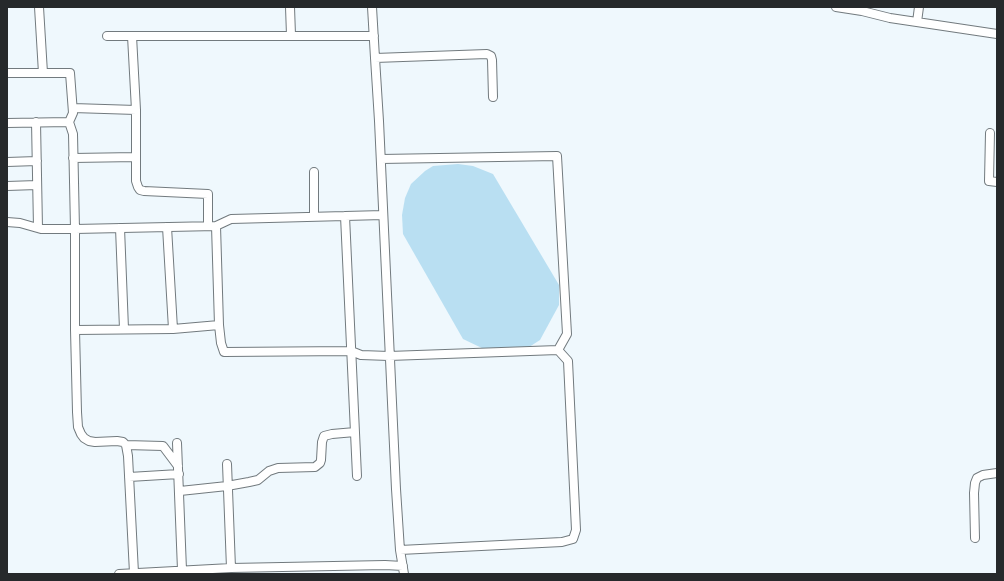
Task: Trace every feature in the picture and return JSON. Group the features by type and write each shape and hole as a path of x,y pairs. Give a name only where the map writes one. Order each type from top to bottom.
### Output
{"street":[{"path":"39,7 43,73"},
{"path":"290,7 291,35"},
{"path":"119,574 231,568 385,565 403,570 400,550 396,489 381,159 372,7"},
{"path":"836,7 862,11 890,18 997,34"},
{"path":"917,22 920,7"},
{"path":"107,36 374,36"},
{"path":"132,36 136,110 136,181 140,190 144,191 208,194 212,226 219,325 221,343 224,352 351,351 361,355 389,356 558,350"},
{"path":"375,58 487,54 491,56 492,60 492,97"},
{"path":"7,73 70,73 73,113 69,122 72,134 75,229 74,330 77,412 78,426 81,434 89,441 95,442 118,441 123,442 126,445 163,446 178,470"},
{"path":"72,108 136,110"},
{"path":"36,122 38,228"},
{"path":"7,123 69,122"},
{"path":"990,133 989,181 997,182"},
{"path":"381,159 558,156 567,334 558,350"},
{"path":"73,158 136,157"},
{"path":"7,162 37,161"},
{"path":"314,172 314,217"},
{"path":"7,186 37,185"},
{"path":"7,222 20,223 38,228 75,229 212,226 231,219 383,215"},
{"path":"345,216 357,476"},
{"path":"167,227 173,329"},
{"path":"120,228 124,329"},
{"path":"74,330 173,329 219,325"},
{"path":"400,550 562,542 573,538 576,530 568,362 558,350"},
{"path":"180,490 227,486 258,480 269,471 278,468 315,467 321,460 322,442 324,436 355,432"},
{"path":"177,443 182,570"},
{"path":"126,445 128,451 134,573"},
{"path":"227,464 231,568"},
{"path":"129,477 178,470"},
{"path":"975,538 975,483 977,478 983,475 997,474"}],"shaded area":[{"path":"458,164 473,166 493,174 559,285 559,305 540,340 526,349 484,349 463,339 403,234 402,215 405,198 411,184 433,166"}]}
